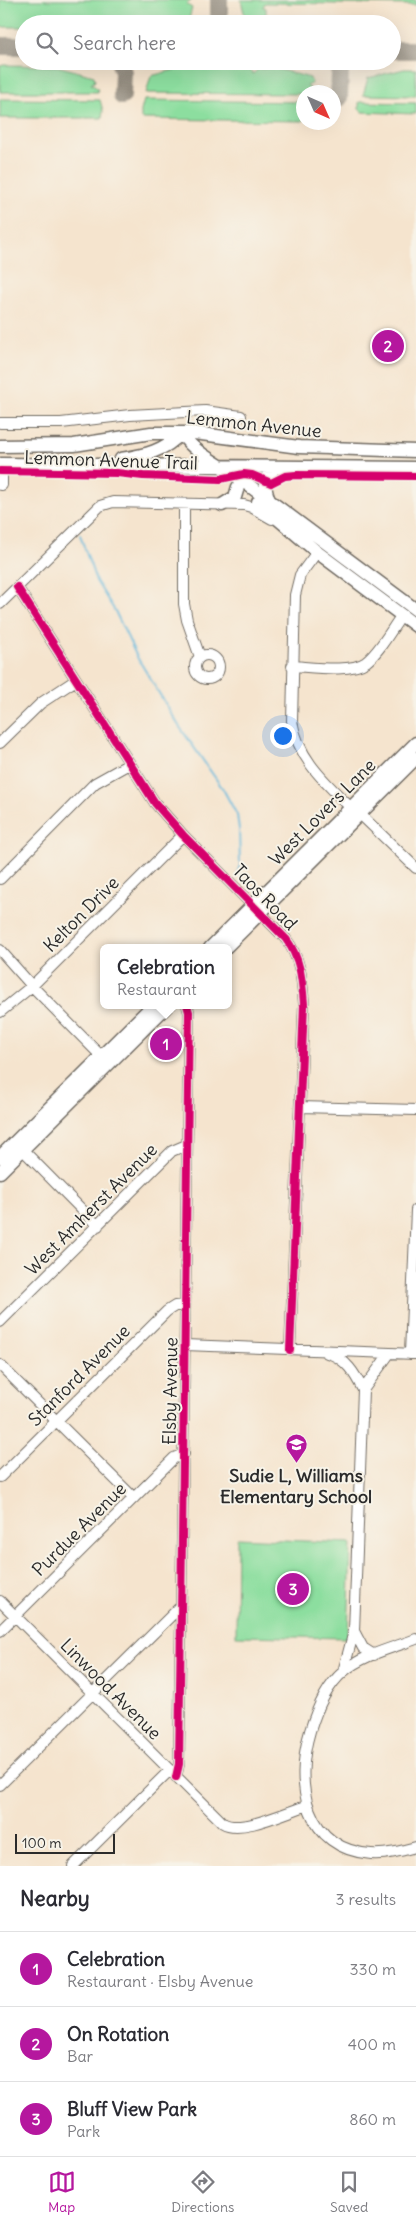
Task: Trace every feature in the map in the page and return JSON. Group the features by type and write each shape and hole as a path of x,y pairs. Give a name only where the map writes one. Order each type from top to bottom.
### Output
{"main road":[{"name":"Lemmon Avenue","path":"1,446 74,445 151,433 181,432 214,434 298,447 416,451"},
{"path":"92,464 148,454 164,448 181,432 190,444 219,467 239,478 268,500 321,547 409,610 416,626"},
{"path":"1,446 1,464"},
{"path":"384,468 399,461 416,461"},
{"name":"Lemmon Avenue","path":"1,464 416,468"},
{"path":"219,467 226,477 284,526 321,547"},
{"path":"268,500 264,487 265,481 275,467"},
{"path":"222,505 235,497 238,487"},
{"name":"West Lovers Lane","path":"356,811 416,743"},
{"name":"West Lovers Lane","path":"215,944 257,909 356,811 416,758"},
{"name":"West Lovers Lane","path":"228,944 257,909"},
{"path":"105,1060 150,1009"},
{"path":"0,1172 19,1146 105,1060 163,1009"},
{"path":"0,1157 19,1146"}],"street":[{"name":"Lemmon Avenue","path":"0,423 61,423 130,414 206,411 241,416"},
{"path":"0,485 2,485 1,464"},
{"path":"0,604 100,506 113,502 251,507 284,526"},
{"path":"184,504 184,604 187,620 200,657"},
{"path":"321,547 300,574 296,584 292,666 292,721 300,750 315,772 416,868"},
{"name":"Taos Road","path":"17,587 155,803 183,835 292,947 301,968 304,1004 290,1350"},
{"path":"292,666 349,668 360,665 373,654 409,610"},
{"path":"0,743 41,703 76,680"},
{"path":"0,879 95,783 129,764"},
{"name":"Kelton Drive","path":"0,1012 32,986 183,835"},
{"path":"0,950 32,986 105,1060"},
{"name":"Elsby Avenue","path":"173,1774 179,1764 188,1009"},
{"path":"300,1107 416,1110"},
{"name":"West Amherst Avenue","path":"0,1322 172,1151 186,1145"},
{"path":"19,1146 98,1226"},
{"path":"185,1345 413,1354 416,1210"},
{"name":"Stanford Avenue","path":"0,1477 167,1311 175,1306 185,1305"},
{"path":"319,1350 332,1354 342,1360 357,1377 363,1390 354,1631 343,1672 318,1709 308,1738 303,1783 306,1806 327,1836 348,1849 373,1854 396,1852 416,1847"},
{"path":"363,1390 389,1354"},
{"path":"0,1365 134,1498"},
{"name":"Purdue Avenue","path":"0,1631 174,1458 184,1454"},
{"name":"Linwood Avenue","path":"0,1600 173,1774 228,1826 241,1827 306,1806"},
{"path":"0,1785 181,1606"},
{"path":"354,1631 363,1648 374,1655"},
{"path":"343,1672 374,1655 416,1639"},
{"path":"73,1866 173,1774"}],"green space":[{"path":"0,0 192,0 186,4 192,8 190,15 15,15 15,27 0,27"},
{"path":"241,0 416,0 416,5 265,3 263,7 266,8 266,15 245,15"},
{"path":"15,65 15,70 72,70 94,76 95,81 91,84 97,88 98,92 0,92 0,66"},
{"path":"416,69 416,96 363,95 368,78 401,70"},
{"path":"174,70 251,70 253,74 257,70 281,70 310,78 312,83 309,85 296,85 296,94 146,93 151,76"},
{"path":"0,99 100,100 103,111 102,118 0,118"},
{"path":"144,100 296,102 296,121 141,119"},
{"path":"359,102 416,103 416,114 362,112 359,109"},
{"path":"237,1538 351,1543 348,1638 236,1636"}],"waterway":[{"path":"80,535 96,581 115,611 137,657 179,726 223,789 237,815 240,864 238,875"}],"taxiway":[{"path":"219,0 219,15"},
{"path":"0,46 15,46"},
{"path":"401,50 416,50"},
{"path":"122,70 122,96"},
{"path":"339,85 340,70"}],"cycle path":[{"name":"Lemmon Avenue Trail","path":"0,471 117,473 220,479 244,474 252,475 271,483"},
{"path":"271,483 285,476 296,475 416,476"},
{"path":"17,587 155,803 183,835 286,939 298,962 304,1004 290,1350"},
{"path":"176,1777 179,1764 188,1009"}],"place":[{"name":"On Rotation","path":"388,346"},
{"name":"Celebration","path":"166,1044"},
{"name":"Sudie L, Williams Elementary School","path":"296,1464"},
{"name":"Bluff View Park","path":"293,1589"}]}
